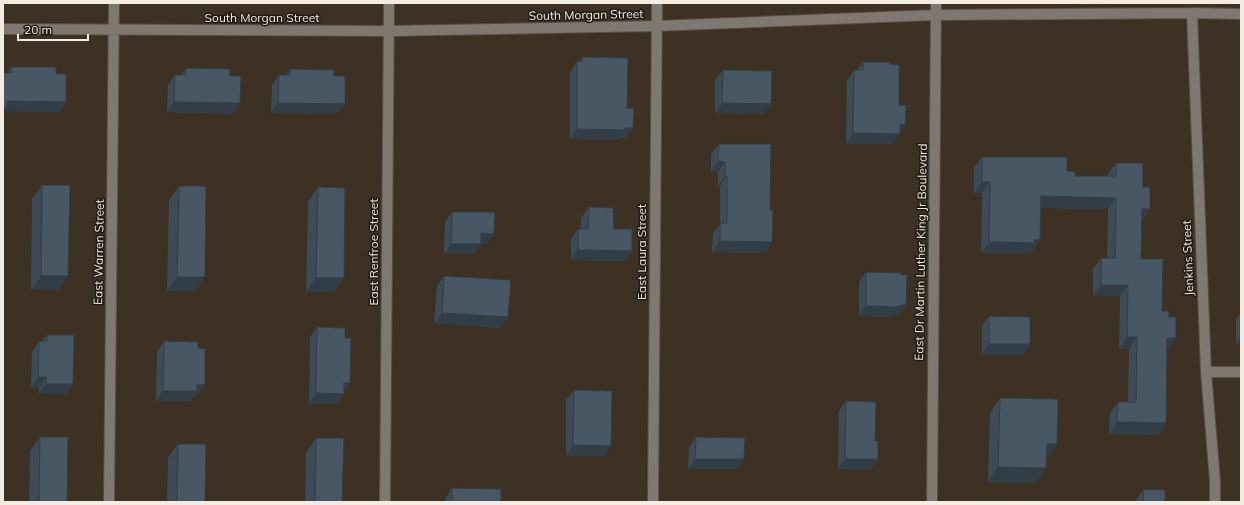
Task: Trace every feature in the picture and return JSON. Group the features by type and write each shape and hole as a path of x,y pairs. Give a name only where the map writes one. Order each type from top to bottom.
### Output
{"street":[{"name":"East Warren Street","path":"109,502 114,3"},
{"name":"East Renfroe Street","path":"385,502 389,3"},
{"name":"East Laura Street","path":"653,502 656,3"},
{"name":"East Dr Martin Luther King Jr Boulevard","path":"932,502 936,3"},
{"name":"Jenkins Street","path":"1192,13 1206,372 1215,481 1215,502"},
{"name":"South Morgan Street","path":"3,29 389,31 656,26 936,15 1241,14"},
{"path":"1206,372 1241,372"}],"building":[{"path":"582,57 628,58 627,108 634,108 633,128 625,128 625,130 577,129 577,61 582,61"},
{"path":"863,62 890,62 890,64 899,65 899,105 906,105 905,125 900,124 900,134 853,133 854,70 863,70"},
{"path":"11,67 56,67 56,74 66,74 66,102 7,101 7,107 3,107 3,73 11,73"},
{"path":"186,68 230,69 230,76 241,76 240,103 174,102 175,75 185,75"},
{"path":"290,69 334,70 334,76 345,76 345,104 278,103 279,75 290,75"},
{"path":"723,70 772,71 771,104 722,103"},
{"path":"719,144 771,144 770,210 773,210 772,242 720,241 720,223 727,223 727,176 725,176 725,162 718,161"},
{"path":"982,157 1067,157 1067,171 1075,172 1075,176 1116,176 1116,163 1143,163 1143,187 1150,187 1150,209 1142,209 1141,259 1163,259 1162,311 1169,311 1169,317 1176,317 1176,338 1167,338 1166,423 1117,422 1118,402 1136,402 1137,337 1127,337 1128,285 1101,285 1101,258 1115,258 1116,198 1041,196 1040,240 1034,240 1034,243 989,242 990,182 982,182"},
{"path":"42,185 70,185 68,276 41,276"},
{"path":"179,186 206,186 205,277 177,277"},
{"path":"318,187 345,188 344,278 316,278"},
{"path":"589,207 613,208 614,229 632,229 632,251 578,250 578,229 588,229"},
{"path":"452,212 495,212 494,234 481,233 481,244 451,244"},
{"path":"866,272 901,273 901,275 907,275 906,305 900,305 900,307 866,306"},
{"path":"444,276 511,280 508,317 442,313"},
{"path":"989,316 1030,317 1030,344 989,344"},
{"path":"317,327 345,328 345,338 351,338 350,383 344,383 344,394 316,393"},
{"path":"47,335 74,335 73,384 46,384 46,377 38,377 39,341 47,341"},
{"path":"164,341 198,342 198,348 205,349 205,385 197,385 197,391 163,391"},
{"path":"574,390 612,391 611,446 573,445"},
{"path":"1000,398 1058,399 1057,444 1047,444 1046,468 998,467"},
{"path":"846,401 876,402 875,441 878,441 878,459 845,459"},
{"path":"40,437 68,437 67,502 39,502"},
{"path":"696,437 745,438 744,459 695,459"},
{"path":"316,438 344,438 342,502 315,502"},
{"path":"178,444 206,444 205,502 177,502"},
{"path":"452,488 501,489 501,502 452,502"},
{"path":"1144,489 1165,490 1165,502 1143,502"}]}
